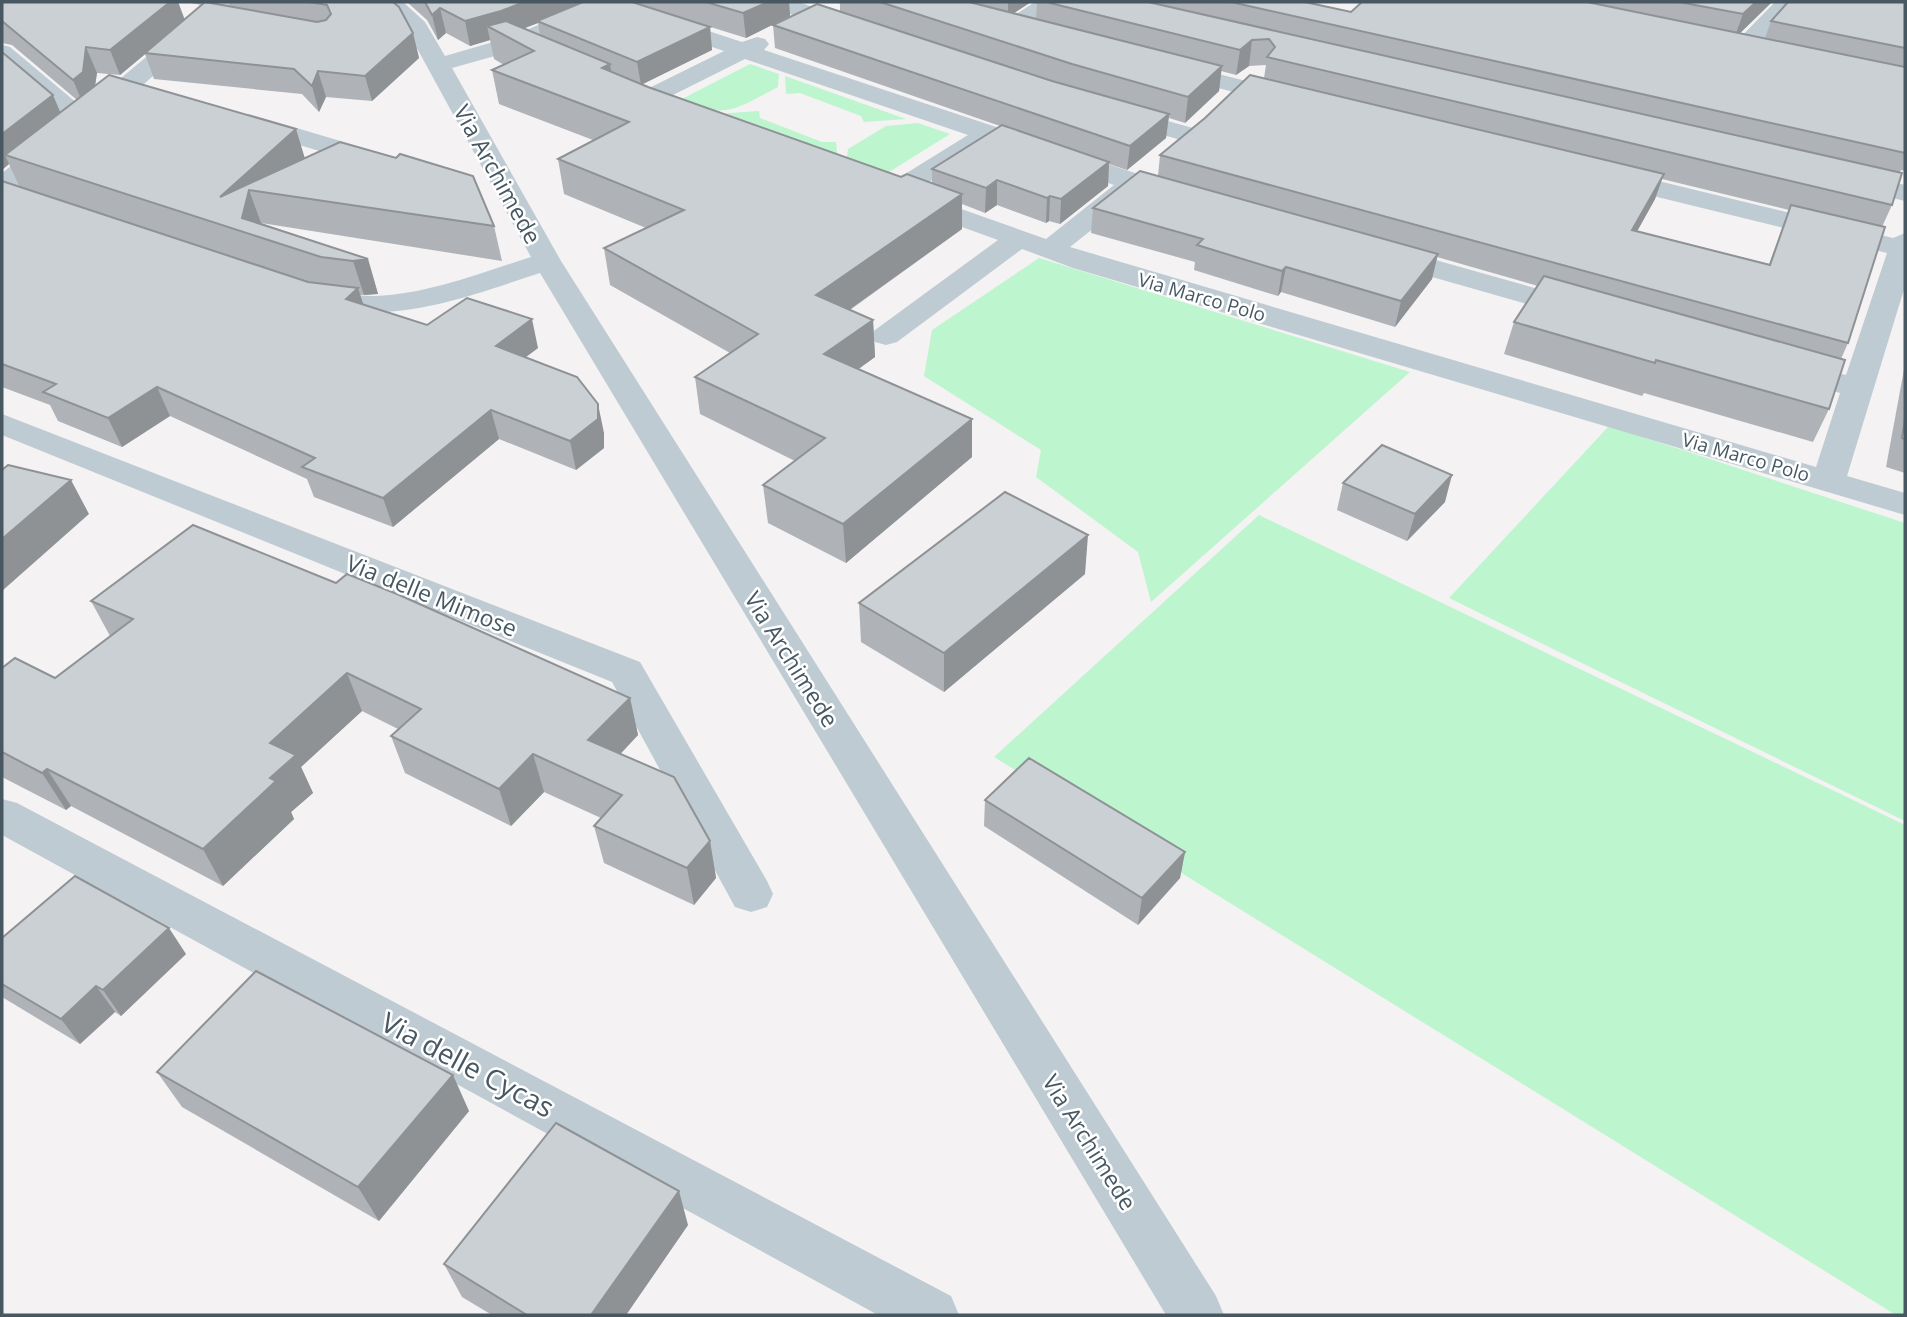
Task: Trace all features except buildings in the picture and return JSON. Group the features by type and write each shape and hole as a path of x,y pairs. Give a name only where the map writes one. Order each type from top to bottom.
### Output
{"street":[{"name":"Via Archimede","path":"391,2 417,27 547,261 1197,1315"},
{"path":"777,2 879,36"},
{"path":"685,114 634,94 744,51 844,2"},
{"path":"1049,37 997,25 1051,2"},
{"path":"1741,50 1787,2"},
{"path":"438,65 624,8 744,51 884,88 1002,132 1189,135 1310,104"},
{"path":"176,10 222,14"},
{"path":"2,186 222,14"},
{"path":"514,43 550,58"},
{"path":"1714,44 1768,56"},
{"path":"2,52 84,122"},
{"path":"1151,64 1189,135 1200,202"},
{"path":"1049,250 1189,135 1261,68"},
{"path":"117,95 153,100"},
{"path":"1100,108 1189,135"},
{"path":"228,116 396,166"},
{"name":"Via Marco Polo","path":"1002,132 880,188 1083,262 1905,504"},
{"path":"1579,170 1904,245 1828,481"},
{"path":"1824,174 1905,193"},
{"path":"473,188 512,200"},
{"path":"886,335 1018,239"},
{"path":"1361,248 1603,316"},
{"path":"289,289 328,302 364,307 392,304 416,300 547,261"},
{"path":"1764,362 1858,388"},
{"name":"Via delle Mimose","path":"2,424 626,672 751,894"},
{"name":"Via delle Cycas","path":"2,815 200,919 932,1315"}],"green space":[{"path":"750,64 779,74 778,87 740,106 719,111 678,101"},
{"path":"785,76 906,119 864,122 861,116 800,93 786,94"},
{"path":"759,111 760,118 822,142 836,142 838,161 716,114"},
{"path":"918,123 950,134 881,177 846,164 848,149 886,126"},
{"path":"1039,258 1410,372 1151,602 1138,552 1036,477 1041,450 924,376 932,330"},
{"path":"1609,426 1905,523 1905,821 1449,598"},
{"path":"1259,515 1905,825 1905,1315 1896,1315 994,757"}]}
